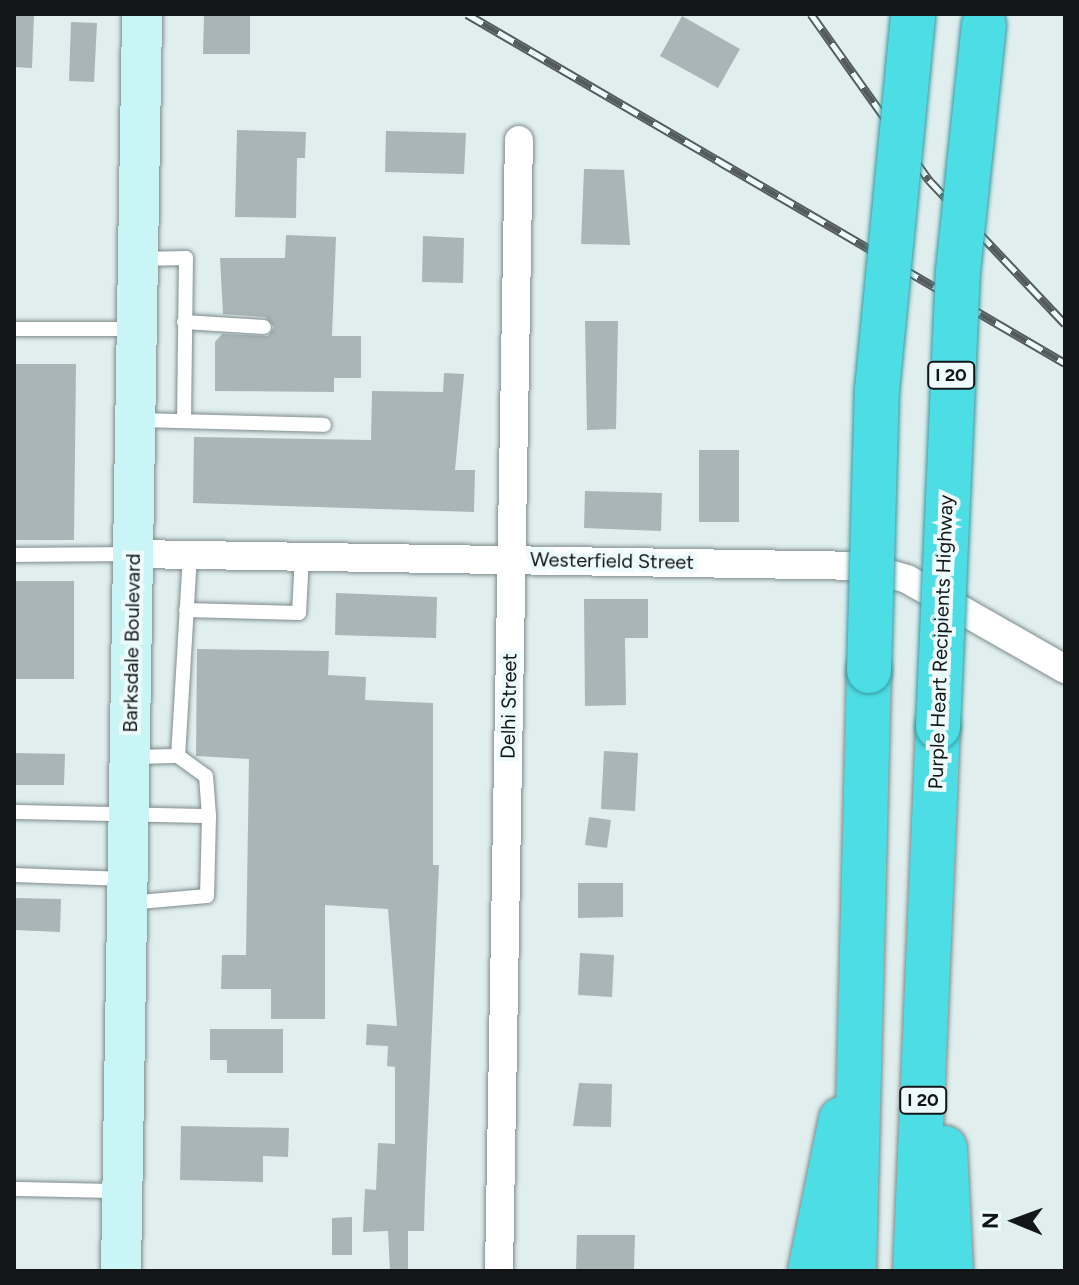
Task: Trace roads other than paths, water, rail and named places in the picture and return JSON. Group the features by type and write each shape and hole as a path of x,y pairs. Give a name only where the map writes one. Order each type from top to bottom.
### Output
{"highway":[{"path":"854,1271 877,390 913,14"},
{"name":"Purple Heart Recipients Highway","path":"915,1271 958,271 984,19"},
{"path":"931,930 951,1271"},
{"path":"810,1271 861,1043"}],"main road":[{"name":"Barksdale Boulevard","path":"121,1271 142,14"}],"street":[{"name":"Delhi Street","path":"499,1271 519,140"},
{"name":"Westerfield Street","path":"134,554 875,568 1065,669"}],"lane":[{"path":"138,259 186,258 184,421"},
{"path":"184,322 264,327"},
{"path":"14,329 137,329"},
{"path":"135,420 324,425"},
{"path":"14,555 134,554"},
{"path":"178,756 190,555"},
{"path":"186,610 299,613 302,556"},
{"path":"14,875 128,891 207,896 209,816 206,776 178,756 130,757"},
{"path":"14,812 129,811 209,816"},
{"path":"14,1189 122,1191"}],"railway":[{"path":"467,14 1065,363"},
{"path":"811,14 929,180 1065,324"}]}
